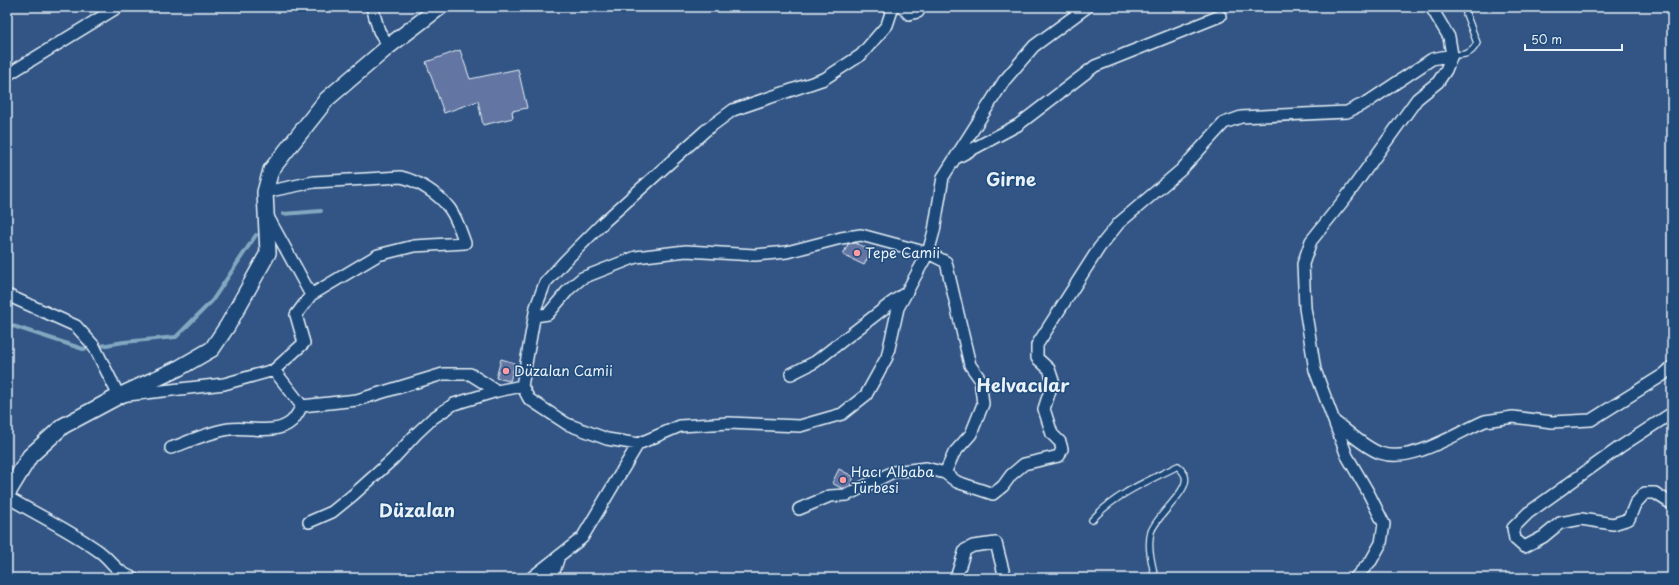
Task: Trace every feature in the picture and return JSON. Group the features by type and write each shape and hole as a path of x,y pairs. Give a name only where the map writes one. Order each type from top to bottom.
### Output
{"street":[{"path":"7,75 118,7"},
{"path":"372,7 379,31 389,46"},
{"path":"133,578 120,573 101,553 55,524 9,488 30,456 63,426 119,396 179,368 212,349 228,325 268,253 265,192 271,170 327,99 389,46 440,7"},
{"path":"893,7 887,25 861,55 824,80 733,110 706,130 605,221 565,261 545,284 534,316 522,386 529,399 567,424 607,439 638,444 680,426 729,423 800,426 842,414 866,395 887,357 898,308 928,253 934,231 943,177 1004,81 1034,46 1087,7"},
{"path":"902,7 909,14 918,12 921,7"},
{"path":"1355,578 1371,561 1381,543 1384,524 1368,492 1347,456 1314,370 1305,308 1303,264 1311,241 1347,196 1417,98 1438,82 1446,70 1452,55 1449,36 1432,7"},
{"path":"955,158 1018,125 1095,66 1220,16"},
{"path":"799,509 830,496 847,495 893,472 926,468 945,473 958,482 993,494 1003,486 1011,475 1024,464 1059,456 1062,449 1060,442 1052,434 1044,409 1053,381 1049,369 1037,358 1037,345 1098,248 1119,223 1181,170 1224,123 1240,117 1347,112 1369,101 1432,59 1452,55"},
{"path":"119,396 224,384 274,370 304,343 296,315 311,295 378,255 414,246 465,243 450,209 435,195 412,180 401,177 314,182 265,192"},
{"path":"267,215 311,295"},
{"path":"534,316 548,314 568,289 582,278 636,257 686,251 760,255 787,252 841,238 861,235 928,253 946,262 970,365 980,379 983,404 971,434 954,454 945,473"},
{"path":"791,374 815,362 890,303 905,294"},
{"path":"7,295 76,326 94,346 119,396"},
{"path":"1334,422 1379,453 1404,456 1418,452 1486,421 1496,419 1513,417 1563,422 1591,420 1663,375 1672,367"},
{"path":"274,370 302,406"},
{"path":"171,448 214,432 231,428 272,428 285,426 292,420 302,406 358,400 443,374 470,374 497,391"},
{"path":"309,522 332,512 353,495 393,459 433,418 454,404 497,391 522,386"},
{"path":"1672,413 1620,447 1528,513 1513,528 1515,539 1524,547 1543,537 1560,523 1581,518 1613,524 1629,520 1635,504 1645,493 1655,493 1672,504"},
{"path":"531,578 582,538 638,444"},
{"path":"956,578 965,550 973,546 996,543 1006,578"},
{"path":"554,577 559,556"}],"lane":[{"path":"1452,55 1466,55 1474,49 1477,43 1466,14 1468,7"},
{"path":"1092,520 1105,505 1178,466 1185,475 1185,485 1181,493 1158,518 1151,534 1150,549 1155,578"}],"building":[{"path":"460,50 470,79 518,69 527,108 512,111 513,118 483,125 478,101 444,113 426,62"},
{"name":"Tepe Camii","path":"855,243 871,250 864,265 843,255 848,244"},
{"name":"Düzalan Camii","path":"501,359 515,363 510,381 496,378"},
{"name":"Hacı Albaba Türbesi","path":"839,469 854,477 850,486 841,488 832,483"}],"waterway":[{"path":"283,214 321,211"},
{"path":"7,324 83,349 124,342 176,337 212,301 256,235"}],"place":[{"name":"Tepe Camii","path":"857,253"},
{"name":"Düzalan Camii","path":"506,371"},
{"name":"Hacı Albaba Türbesi","path":"843,480"}],"district":[{"name":"Girne","path":"1011,180"},
{"name":"Helvacılar","path":"1023,386"},
{"name":"Düzalan","path":"417,511"}]}
